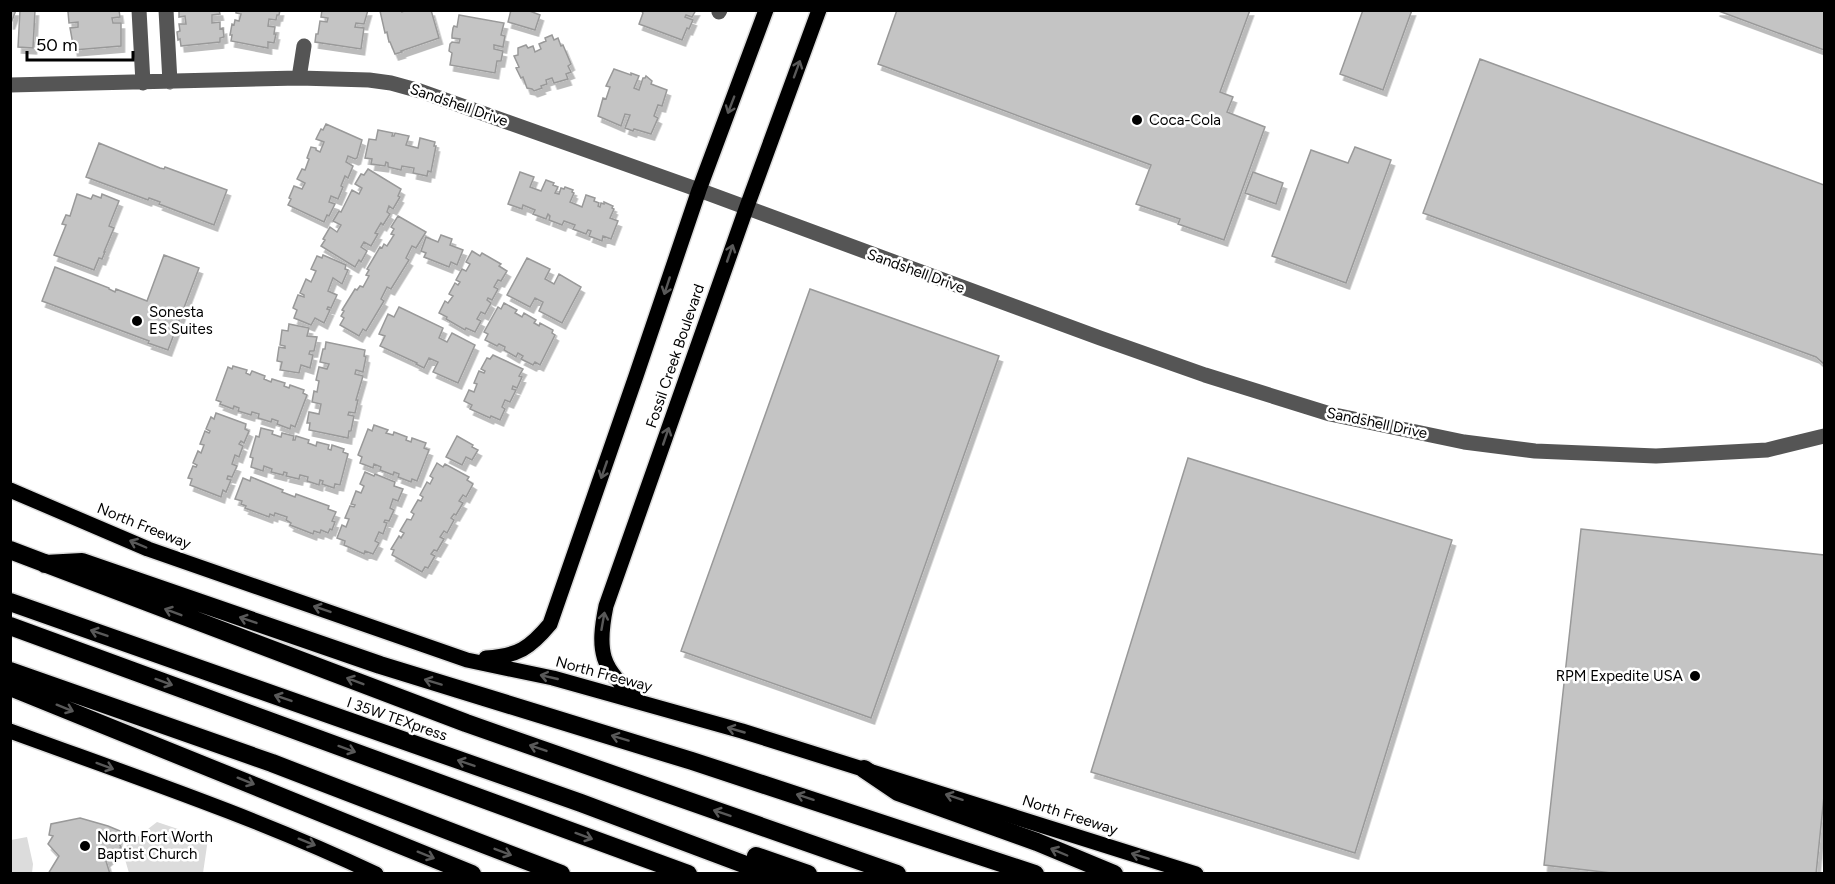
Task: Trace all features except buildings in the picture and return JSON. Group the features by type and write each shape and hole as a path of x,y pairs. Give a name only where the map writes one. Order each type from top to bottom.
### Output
{"highway":[{"path":"10,550 466,723 897,873"},
{"path":"45,564 82,562 380,665 625,740 1035,873"},
{"name":"I 35W TEXpress","path":"10,602 771,873"},
{"path":"10,626 681,872"},
{"path":"10,671 272,763 561,873"},
{"path":"10,687 472,873"},
{"path":"864,769 898,792 1037,842 1114,873"},
{"path":"667,835 708,840 808,873"}],"main road":[{"name":"Fossil Creek Boulevard","path":"467,660 506,657 535,642 550,624 699,190 765,10"},
{"name":"Fossil Creek Boulevard","path":"645,703 621,685 607,666 602,651 601,629 606,606 819,10"},
{"name":"North Freeway","path":"10,490 148,549 467,660 554,678 645,703 1196,873"},
{"path":"10,731 243,816 318,846 376,873"}],"street":[{"path":"139,10 143,83"},
{"path":"166,10 170,82"},
{"path":"299,78 304,46"},
{"name":"Sandshell Drive","path":"10,85 299,78 369,80 391,83 420,91 699,190 1100,338 1205,375 1330,414 1464,442 1535,452 1656,456 1767,450 1824,436"}],"shaded area":[{"path":"157,822 208,839 203,873 129,873 122,849"},
{"path":"27,837 33,864 32,873 11,873 11,840"}],"place":[{"name":"Coca-Cola","path":"1137,120"},
{"name":"Sonesta ES Suites","path":"137,321"},
{"name":"RPM Expedite USA","path":"1695,676"},
{"name":"North Fort Worth Baptist Church","path":"85,846"}]}
